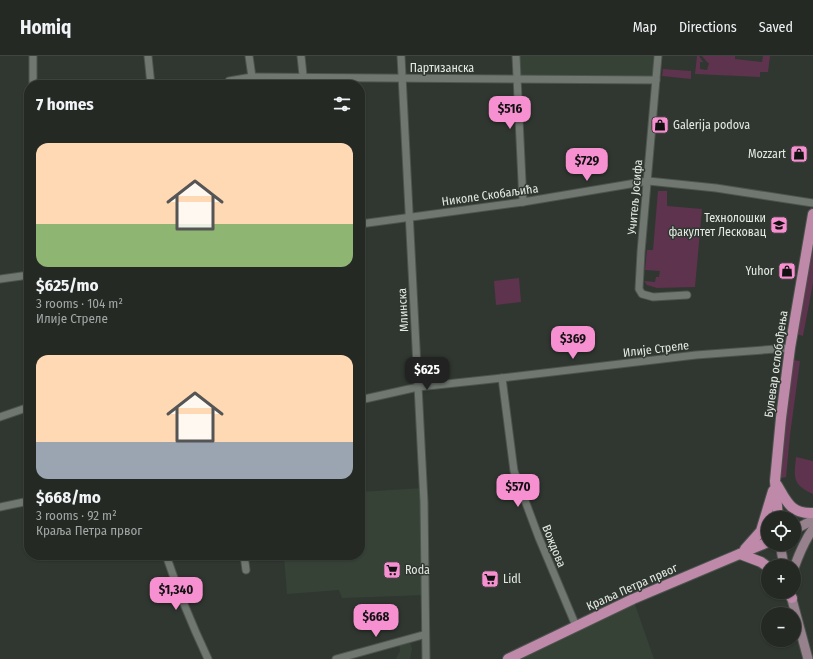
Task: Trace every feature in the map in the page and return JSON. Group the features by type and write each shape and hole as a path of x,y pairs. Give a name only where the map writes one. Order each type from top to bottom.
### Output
{"main road":[{"name":"Булевар ослобођења","path":"778,511 776,482 781,418 790,348 813,214"},
{"path":"776,482 786,500 794,510 805,514 813,513"},
{"path":"761,562 740,554 761,531 776,482"},
{"name":"Краља Петра првог","path":"508,659 576,626 761,545"}],"street":[{"path":"32,56 33,80"},
{"path":"148,56 150,80"},
{"path":"250,56 252,77"},
{"path":"301,56 303,80"},
{"name":"Млинска","path":"401,56 424,502 426,659"},
{"path":"516,56 523,202"},
{"name":"Учитељ Јосифа","path":"658,56 639,290 642,294 653,297 687,296"},
{"name":"Партизанска","path":"235,80 252,77 290,80"},
{"name":"Партизанска","path":"352,80 656,80"},
{"name":"Николе Скобаљића","path":"365,223 523,202 648,181 716,188 813,203"},
{"path":"0,279 24,276"},
{"name":"Илије Стреле","path":"365,399 418,387 696,355 790,348"},
{"name":"Вождова","path":"502,378 514,471 542,545 576,626"},
{"path":"0,417 24,409"},
{"path":"0,507 24,502"},
{"path":"801,526 813,520"},
{"path":"797,559 807,536 813,529"},
{"path":"168,560 177,587 208,659"},
{"path":"245,560 246,570"},
{"path":"791,599 808,659"},
{"path":"336,659 425,637 429,645 431,659"}],"shaded area":[{"path":"520,56 655,56 653,77 520,77"},
{"path":"697,56 699,56 703,62 700,62 700,69 707,70 709,63 702,56 735,56 735,59 762,62 763,56 770,56 768,72 760,72 760,77 695,74"},
{"path":"663,69 691,71 691,79 662,76"},
{"path":"658,191 667,191 667,206 702,209 695,287 657,288 647,285 644,281 655,282 656,277 659,277 660,271 645,270 647,250 653,250"},
{"path":"813,248 813,283 803,336 797,334"},
{"path":"519,278 521,302 496,305 494,281"},
{"path":"793,360 800,361 786,477 782,478 780,477 783,434"},
{"path":"796,457 813,461 813,494 801,487 796,480"},
{"path":"423,488 426,595 342,598 339,590 287,594 284,560 365,560 365,492"},
{"path":"633,599 654,659 508,659"},
{"path":"410,641 412,649 410,659 396,659 400,651 399,643"}],"place":[{"name":"Galerija podova","path":"660,125"},
{"name":"Mozzart","path":"799,154"},
{"name":"Технолошки факултет Лесковац","path":"779,225"},
{"name":"Yuhor","path":"787,271"},
{"name":"Roda","path":"392,570"},
{"name":"Lidl","path":"490,579"}]}
